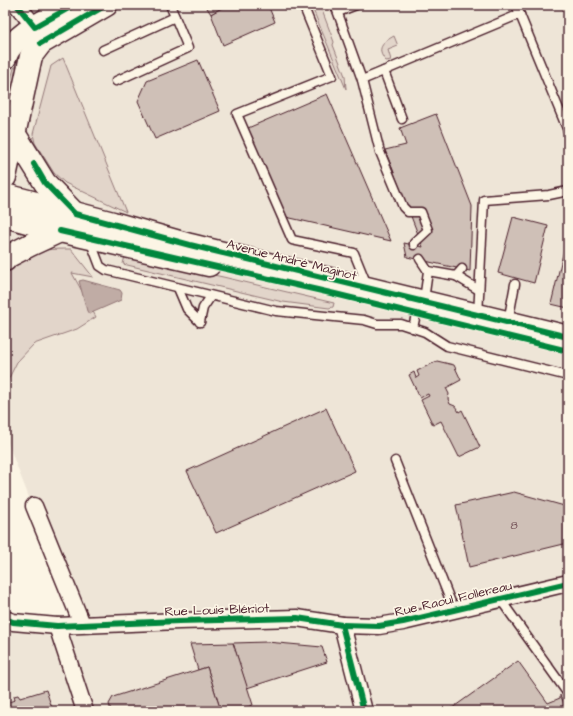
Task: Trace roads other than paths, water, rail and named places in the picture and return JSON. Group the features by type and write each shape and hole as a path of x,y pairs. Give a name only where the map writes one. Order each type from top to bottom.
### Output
{"main road":[{"path":"5,177 31,56 38,35 74,5"},
{"path":"5,58 15,42 38,35 106,5"},
{"path":"14,133 45,182 75,214"},
{"name":"Avenue André Maginot","path":"5,195 190,245 369,289 417,315 478,316 568,338"},
{"name":"Avenue André Maginot","path":"5,216 89,238 335,294 568,351"},
{"path":"5,260 7,257 60,231"}],"street":[{"path":"17,5 38,35"},
{"path":"34,506 82,624"},
{"name":"Rue Raoul Follereau","path":"342,625 379,626 403,622 568,583"},
{"name":"Rue Louis Blériot","path":"5,619 13,622 57,626 297,618 342,625"},
{"path":"342,625 364,711"},
{"path":"57,626 85,711"}],"lane":[{"path":"116,81 188,48 170,5"},
{"path":"303,5 332,76 237,114 292,240 354,253 369,289"},
{"path":"356,5 336,9 362,80 380,152 408,212 421,212 428,230 414,243 414,245"},
{"path":"516,5 568,131"},
{"path":"362,80 520,14"},
{"path":"103,50 175,17"},
{"path":"384,71 402,119"},
{"path":"478,316 484,200 549,195 568,191"},
{"path":"89,238 100,266 106,270 211,296 276,311 364,320 377,324 401,324 417,315"},
{"path":"420,259 428,271 456,276 479,290"},
{"path":"456,276 462,269"},
{"path":"428,271 417,315 425,332 446,346 568,376"},
{"path":"508,323 515,284"},
{"path":"178,288 187,309 200,322 203,308 211,296"},
{"path":"396,461 454,610"},
{"path":"500,599 568,694"}]}
